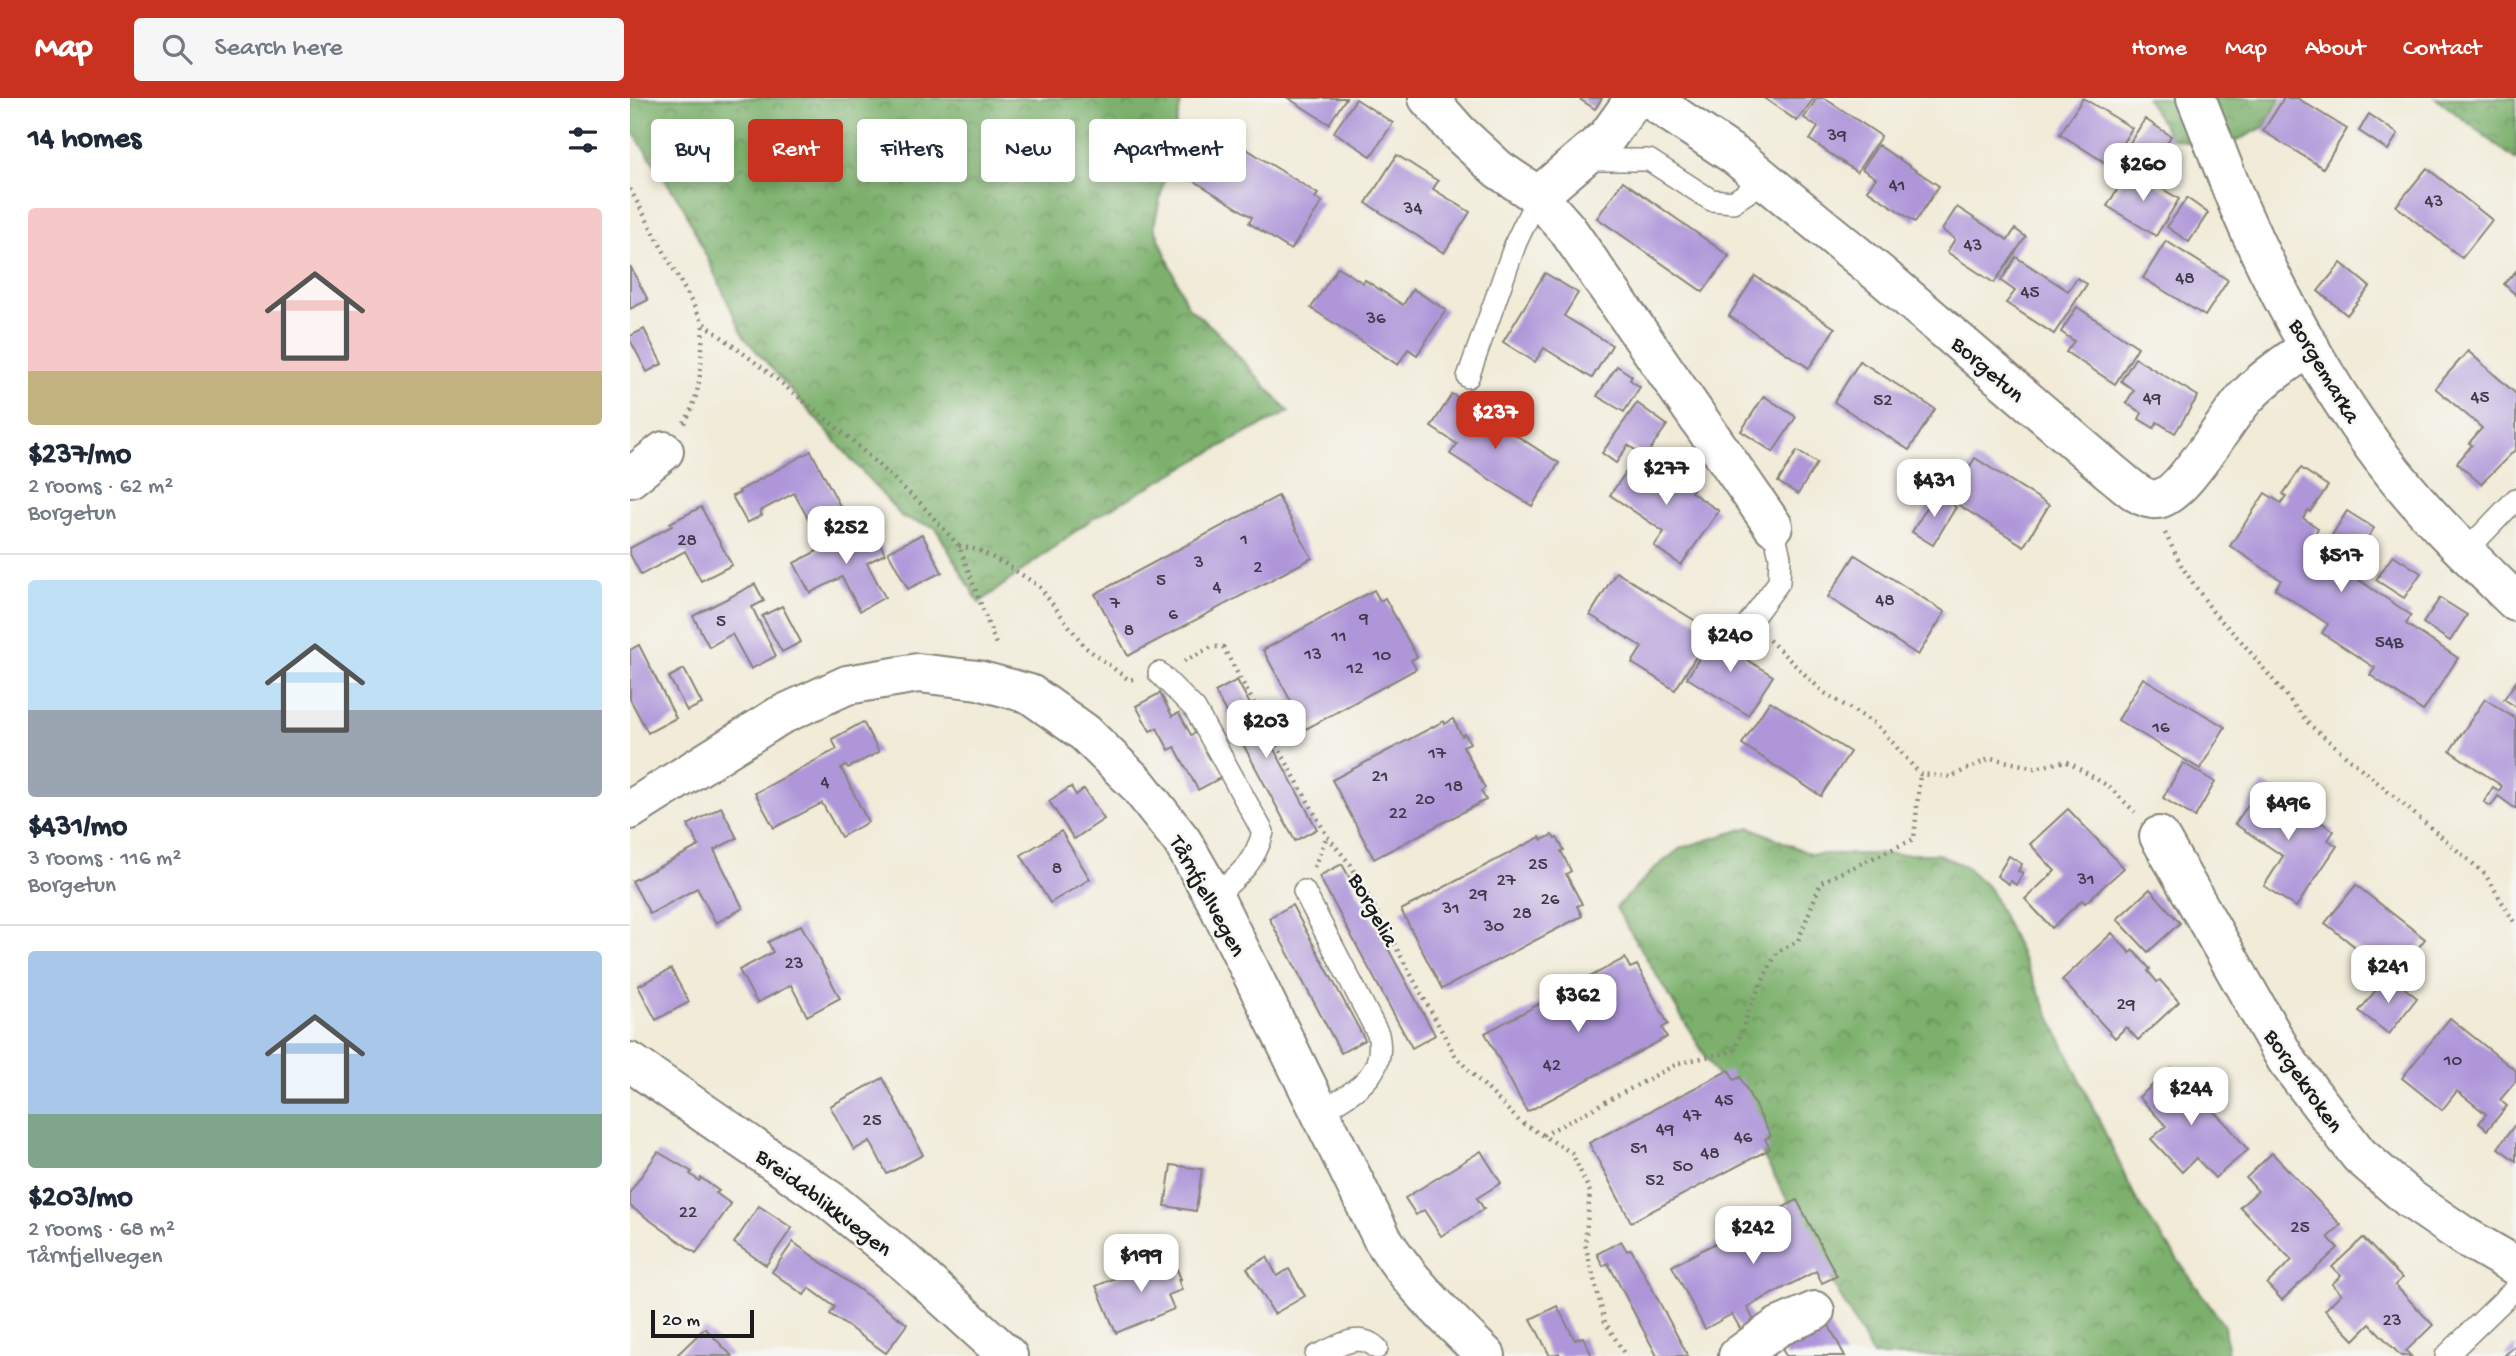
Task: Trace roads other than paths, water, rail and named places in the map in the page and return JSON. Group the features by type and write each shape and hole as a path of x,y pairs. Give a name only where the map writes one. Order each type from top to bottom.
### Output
{"street":[{"path":"1427,98 1459,133 1498,169 1538,196 1567,229 1773,526"},
{"path":"1538,196 1607,137 1635,98"},
{"name":"Borgetun","path":"1648,98 1737,158 1881,275 2112,473 2146,498 2158,499 2171,494 2188,476 2245,398 2276,369 2310,347"},
{"name":"Borgemarka","path":"2196,98 2239,206 2271,276 2310,347 2359,426 2404,486 2516,602"},
{"path":"630,478 664,451"},
{"name":"Tårnfjellvegen","path":"630,810 779,716 847,685 918,673 978,680 1030,694 1085,733 1137,784 1182,841 1214,897 1382,1238 1398,1264 1423,1293 1486,1356"},
{"name":"Borgekroken","path":"2159,836 2287,1061 2359,1155 2410,1199 2464,1236 2516,1266"},
{"name":"Breidablikkvegen","path":"630,1062 831,1201 906,1263 1008,1356"},
{"path":"1746,1354 1777,1327 1815,1311"}],"lane":[{"path":"1580,160 1649,160 1711,200 1733,202 1765,181"},
{"path":"1468,377 1516,243 1538,196"},
{"path":"2465,552 2516,499"},
{"path":"1745,629 1779,582 1780,557 1773,526"},
{"path":"1159,673 1195,709 1264,832 1259,850 1243,872 1214,897"},
{"path":"1304,891 1378,1034 1382,1050 1374,1070 1359,1087 1319,1113"},
{"path":"2446,1356 2516,1288"},
{"path":"1316,1356 1345,1342 1360,1339 1371,1342 1377,1348"}]}
